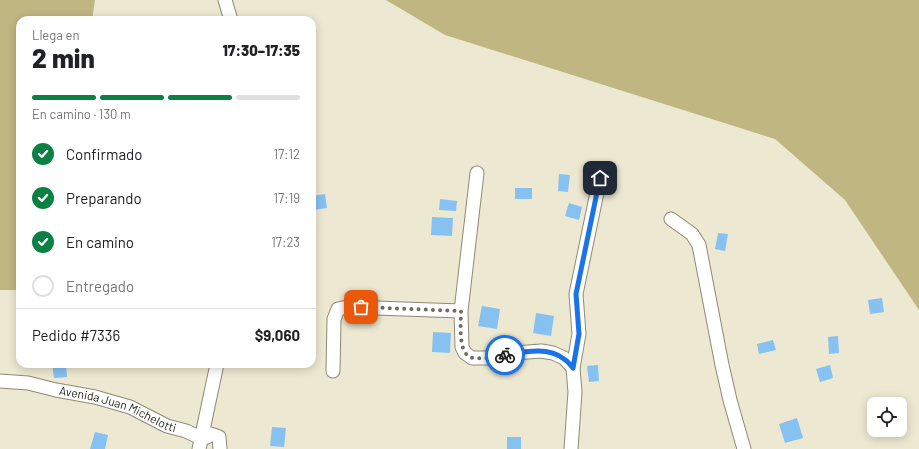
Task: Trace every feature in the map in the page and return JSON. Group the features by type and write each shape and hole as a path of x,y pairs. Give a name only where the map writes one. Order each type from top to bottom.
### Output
{"street":[{"path":"225,0 230,16"},
{"path":"478,173 461,311 462,347 465,353 472,358 486,358 515,353 541,351 553,353 564,358 573,368"},
{"path":"571,449 575,392 573,368 579,334 576,294 600,178"},
{"path":"671,219 692,234 699,245 722,365 744,449"},
{"path":"333,371 334,320 338,309 347,307 461,311"},
{"path":"200,444 216,368"},
{"name":"Avenida Juan Michelotti","path":"0,381 28,383 95,397 130,407 167,426 186,431 200,444 211,434 215,434 219,437 220,449"}],"shaded area":[{"path":"0,0 95,0 93,16 16,16 16,290 0,290"},
{"path":"386,0 919,0 919,310 845,200 775,139 445,35"}],"building":[{"path":"559,174 570,175 568,192 558,191"},
{"path":"515,188 532,188 532,199 515,199"},
{"path":"325,194 327,208 316,210 316,195"},
{"path":"440,199 457,201 456,211 439,210"},
{"path":"569,203 582,207 579,220 565,216"},
{"path":"432,217 453,218 452,236 431,235"},
{"path":"718,233 728,234 725,251 715,249"},
{"path":"882,298 884,312 870,314 868,300"},
{"path":"482,306 500,309 497,329 478,326"},
{"path":"536,313 554,316 551,336 533,333"},
{"path":"433,332 451,333 450,353 432,352"},
{"path":"838,336 839,353 829,354 828,337"},
{"path":"773,340 776,350 759,354 757,344"},
{"path":"598,365 599,381 589,382 587,366"},
{"path":"830,365 833,378 820,382 816,369"},
{"path":"53,368 66,368 67,377 54,378"},
{"path":"797,418 803,438 785,443 779,424"},
{"path":"272,427 286,428 284,447 270,446"},
{"path":"95,432 108,435 105,449 90,449"},
{"path":"507,437 521,437 521,449 507,449"}],"way so far":[{"path":"361,307 461,311 462,347 465,353 472,358 486,358 505,355"}],"route":[{"path":"505,355 541,351 553,353 564,358 573,368 579,334 576,294 600,178"}]}
